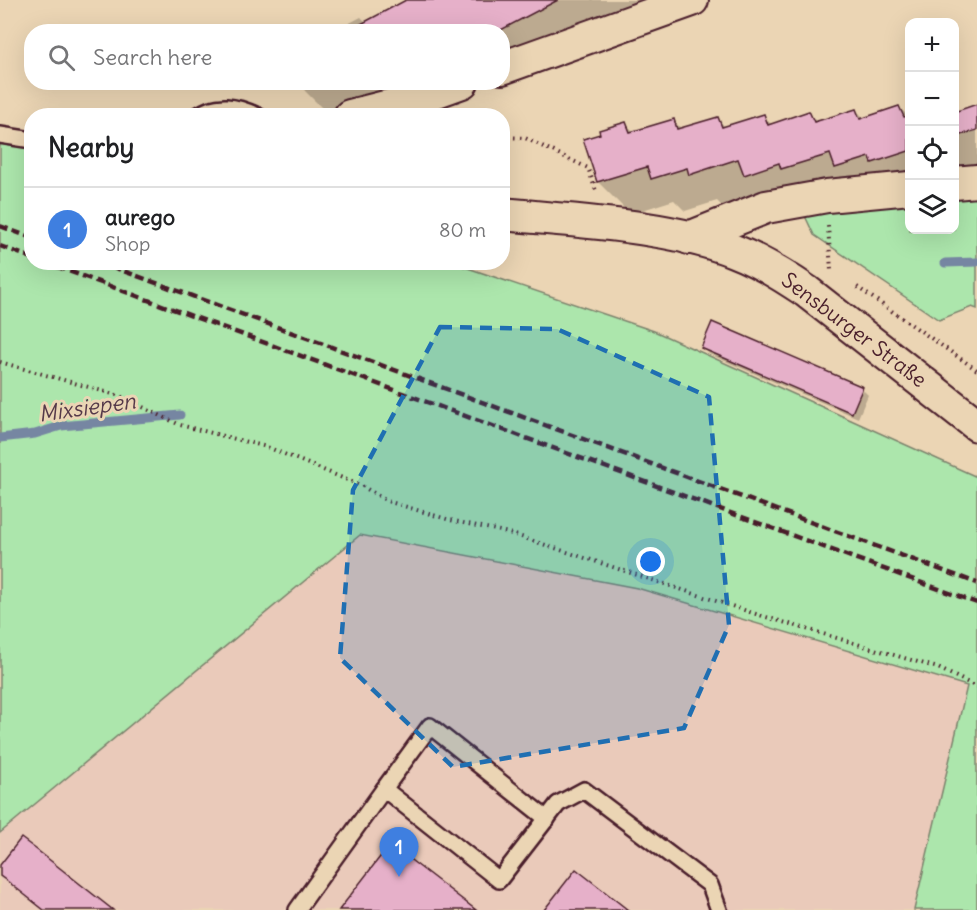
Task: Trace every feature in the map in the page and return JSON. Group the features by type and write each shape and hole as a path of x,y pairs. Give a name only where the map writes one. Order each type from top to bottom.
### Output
{"street":[{"path":"510,65 692,0"},
{"path":"381,108 440,90"},
{"path":"959,183 977,181"},
{"path":"689,238 766,207 827,196 905,188"},
{"name":"Sensburger Straße","path":"510,215 610,225 689,238 734,251 780,274 831,309 977,424"}],"lane":[{"path":"209,108 227,106 233,108"},
{"path":"0,135 24,139"},
{"path":"297,910 430,726 547,819"},
{"path":"384,789 499,880 558,804 584,790 710,885 719,910"}],"path":[{"path":"510,137 525,138 588,168 610,225"},
{"path":"827,196 831,271"},
{"path":"0,362 120,396 180,425 216,432 267,447 362,486 387,501 450,520 509,533 745,611 938,668 977,687"}],"highlighted area":[{"path":"440,327 557,329 709,397 729,625 684,728 453,767 340,658 353,490"}],"shaded area":[{"path":"360,535 637,588 967,686 914,910 0,910 0,833"}],"green space":[{"path":"0,131 24,136 24,270 474,270 654,331 977,477 977,910 914,910 967,686 637,588 360,535 0,833"},
{"path":"977,166 977,309 972,307 939,320 814,235 797,199 812,182 905,173 905,234 959,234 959,168"}],"building":[{"path":"406,0 558,0 510,25 361,24"},
{"path":"977,104 977,130 959,135 959,110"},
{"path":"899,106 905,117 905,152 872,163 870,157 835,168 830,154 781,169 779,163 744,175 738,159 689,175 687,168 651,179 647,167 597,182 583,139 600,134 599,130 626,122 630,132 674,119 677,129 718,117 722,127 764,114 768,125 809,111 814,122 856,109 860,119"},
{"path":"712,322 863,387 852,413 701,348"},
{"path":"21,838 113,910 44,910 0,876 0,865"},
{"path":"390,844 476,910 339,910"},
{"path":"576,869 628,910 544,910"}],"waterway":[{"name":"Mixsiepen","path":"945,263 977,262"},
{"name":"Mixsiepen","path":"0,438 35,434 61,426 180,415"}],"railway":[{"path":"0,226 24,235"},
{"path":"0,246 24,255"},
{"path":"66,270 977,603"},
{"path":"121,270 977,583"}],"place":[{"name":"aurego","path":"399,877"}]}
